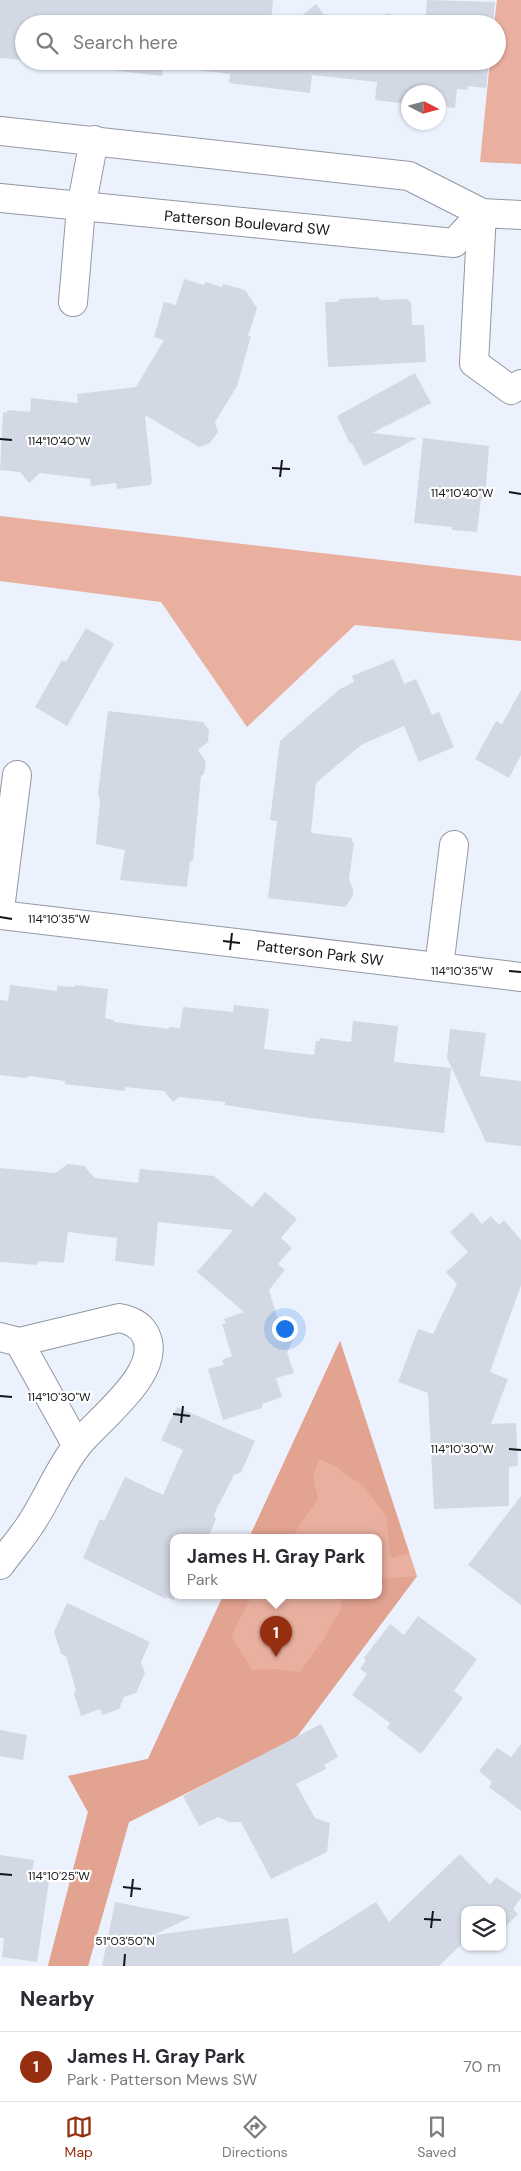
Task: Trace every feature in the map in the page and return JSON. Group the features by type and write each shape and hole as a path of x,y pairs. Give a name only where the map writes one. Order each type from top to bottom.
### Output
{"street":[{"path":"0,131 409,176 482,213 521,215"},
{"path":"73,302 81,208 94,140"},
{"name":"Patterson Boulevard SW","path":"0,198 81,208 454,243 482,213"},
{"path":"482,213 474,363 511,390 521,384"},
{"path":"0,908 17,775"},
{"path":"439,967 454,845"},
{"name":"Patterson Park SW","path":"0,914 521,977"},
{"path":"0,1564 30,1526 77,1446 126,1396 146,1364 149,1354 149,1342 144,1332 128,1319 119,1318 10,1340 77,1446"}],"shaded area":[{"path":"497,0 521,0 521,164 480,162 489,70 506,70 506,15 495,15"},
{"path":"0,516 521,576 521,641 355,625 247,727 161,602 0,581"},
{"path":"340,1341 417,1576 296,1738 129,1822 88,1966 48,1966 88,1812 68,1776 148,1759 222,1599 382,1599 382,1534 251,1534"},
{"path":"340,1341 409,1553 391,1558 386,1516 363,1486 335,1466 319,1459 313,1477 318,1499 294,1534 251,1534"},
{"path":"417,1576 296,1738 129,1822 88,1966 48,1966 88,1812 68,1776 148,1759 222,1599 250,1599 231,1636 252,1670 276,1669 300,1672 322,1642 341,1609 341,1599 382,1599 382,1579"}],"building":[{"path":"0,0 273,0 272,15 15,15 15,59 0,58"},
{"path":"427,0 495,2 494,15 426,15"},
{"path":"316,4 324,15 303,15"},
{"path":"111,70 163,70 162,76"},
{"path":"196,70 488,70 486,88 468,86 467,90 457,89 455,108 446,107 446,85 401,85 401,103 375,100 377,82 312,75 310,93 229,83 230,74"},
{"path":"184,279 204,285 205,282 222,287 223,284 245,290 257,308 248,336 251,336 237,386 215,422 218,432 209,444 199,447 145,415 152,482 150,485 117,489 116,483 91,486 90,479 40,473 29,483 20,472 0,470 3,412 7,413 7,410 30,412 31,398 78,403 77,394 136,387 164,340 154,337 164,302 176,305"},
{"path":"377,297 381,300 408,299 411,302 412,325 424,325 426,362 328,367 325,302 337,302 340,299"},
{"path":"415,373 431,403 372,433 417,438 364,466 352,443 350,444 337,416"},
{"path":"423,438 489,446 485,499 481,499 477,532 452,530 452,527 414,523"},
{"path":"86,628 114,644 67,726 35,707 62,660 66,662"},
{"path":"394,659 404,684 416,679 432,715 439,712 454,747 419,762 404,726 361,745 316,783 311,833 352,838 352,842 354,842 349,879 353,889 353,896 345,907 268,898 277,821 270,820 280,741 340,689 354,682 352,676"},
{"path":"521,690 521,755 509,778 475,759 496,721 502,724"},
{"path":"108,711 203,722 209,730 208,742 198,750 206,762 204,774 201,776 193,861 190,861 187,887 120,880 125,850 96,844 100,801 98,793"},
{"path":"10,985 57,991 57,986 75,987 75,985 108,989 105,1018 114,1020 114,1022 169,1029 169,1027 180,1028 183,1007 233,1012 234,1005 269,1009 264,1049 314,1055 316,1041 319,1041 320,1038 351,1042 353,1021 398,1026 394,1062 451,1068 444,1133 310,1118 225,1105 225,1102 179,1097 173,1102 164,1091 125,1087 125,1091 65,1084 65,1081 29,1076 26,1078 0,1075 0,1000 8,1001"},
{"path":"450,1029 486,1033 480,1076 521,1081 521,1146 486,1142 447,1058"},
{"path":"68,1164 84,1166 95,1178 138,1183 140,1169 214,1176 252,1207 265,1192 297,1219 281,1238 292,1248 278,1264 285,1270 269,1290 277,1317 291,1325 294,1339 287,1352 294,1373 276,1378 282,1397 262,1404 262,1408 223,1420 208,1369 224,1365 222,1360 232,1356 222,1324 226,1323 224,1319 244,1312 197,1272 233,1230 158,1222 154,1266 115,1261 117,1238 68,1232 64,1263 38,1261 37,1265 0,1262 0,1168 55,1173"},
{"path":"472,1212 482,1224 491,1216 499,1225 504,1220 521,1240 521,1285 490,1372 508,1379 491,1424 516,1423 518,1466 509,1467 509,1506 434,1509 428,1393 398,1382 418,1329 433,1334 457,1284 446,1272 468,1252 450,1232"},
{"path":"177,1407 255,1441 241,1472 234,1475 217,1508 214,1515 216,1519 210,1534 170,1534 170,1598 166,1597 166,1599 83,1558 100,1519 104,1521 125,1477 163,1495 183,1450 161,1440"},
{"path":"521,1496 521,1605 468,1565"},
{"path":"67,1603 150,1642 141,1662 145,1673 136,1693 124,1697 119,1709 103,1715 100,1709 81,1716 66,1656 61,1654 54,1632"},
{"path":"418,1616 477,1659 454,1691 463,1698 421,1754 387,1728 390,1723 352,1695 367,1674 360,1669 366,1660 364,1658 390,1624 404,1635"},
{"path":"321,1724 338,1757 324,1765 326,1769 296,1784 315,1818 330,1823 327,1852 271,1879 241,1822 229,1822 218,1817 199,1826 183,1796"},
{"path":"0,1730 27,1735 23,1760 0,1756"},
{"path":"521,1744 521,1811 489,1787 492,1782 479,1771 497,1748 511,1757"},
{"path":"460,1854 490,1885 496,1877 521,1894 521,1898 513,1909 518,1914 506,1926 506,1906 461,1906 461,1945 439,1966 102,1966 115,1902 191,1917 154,1935 288,1918 293,1954 376,1902 389,1922"},
{"path":"0,1855 34,1860 31,1878 49,1881 37,1962 2,1957 4,1938 0,1938"}],"place":[{"name":"James H. Gray Park","path":"276,1657"}]}
